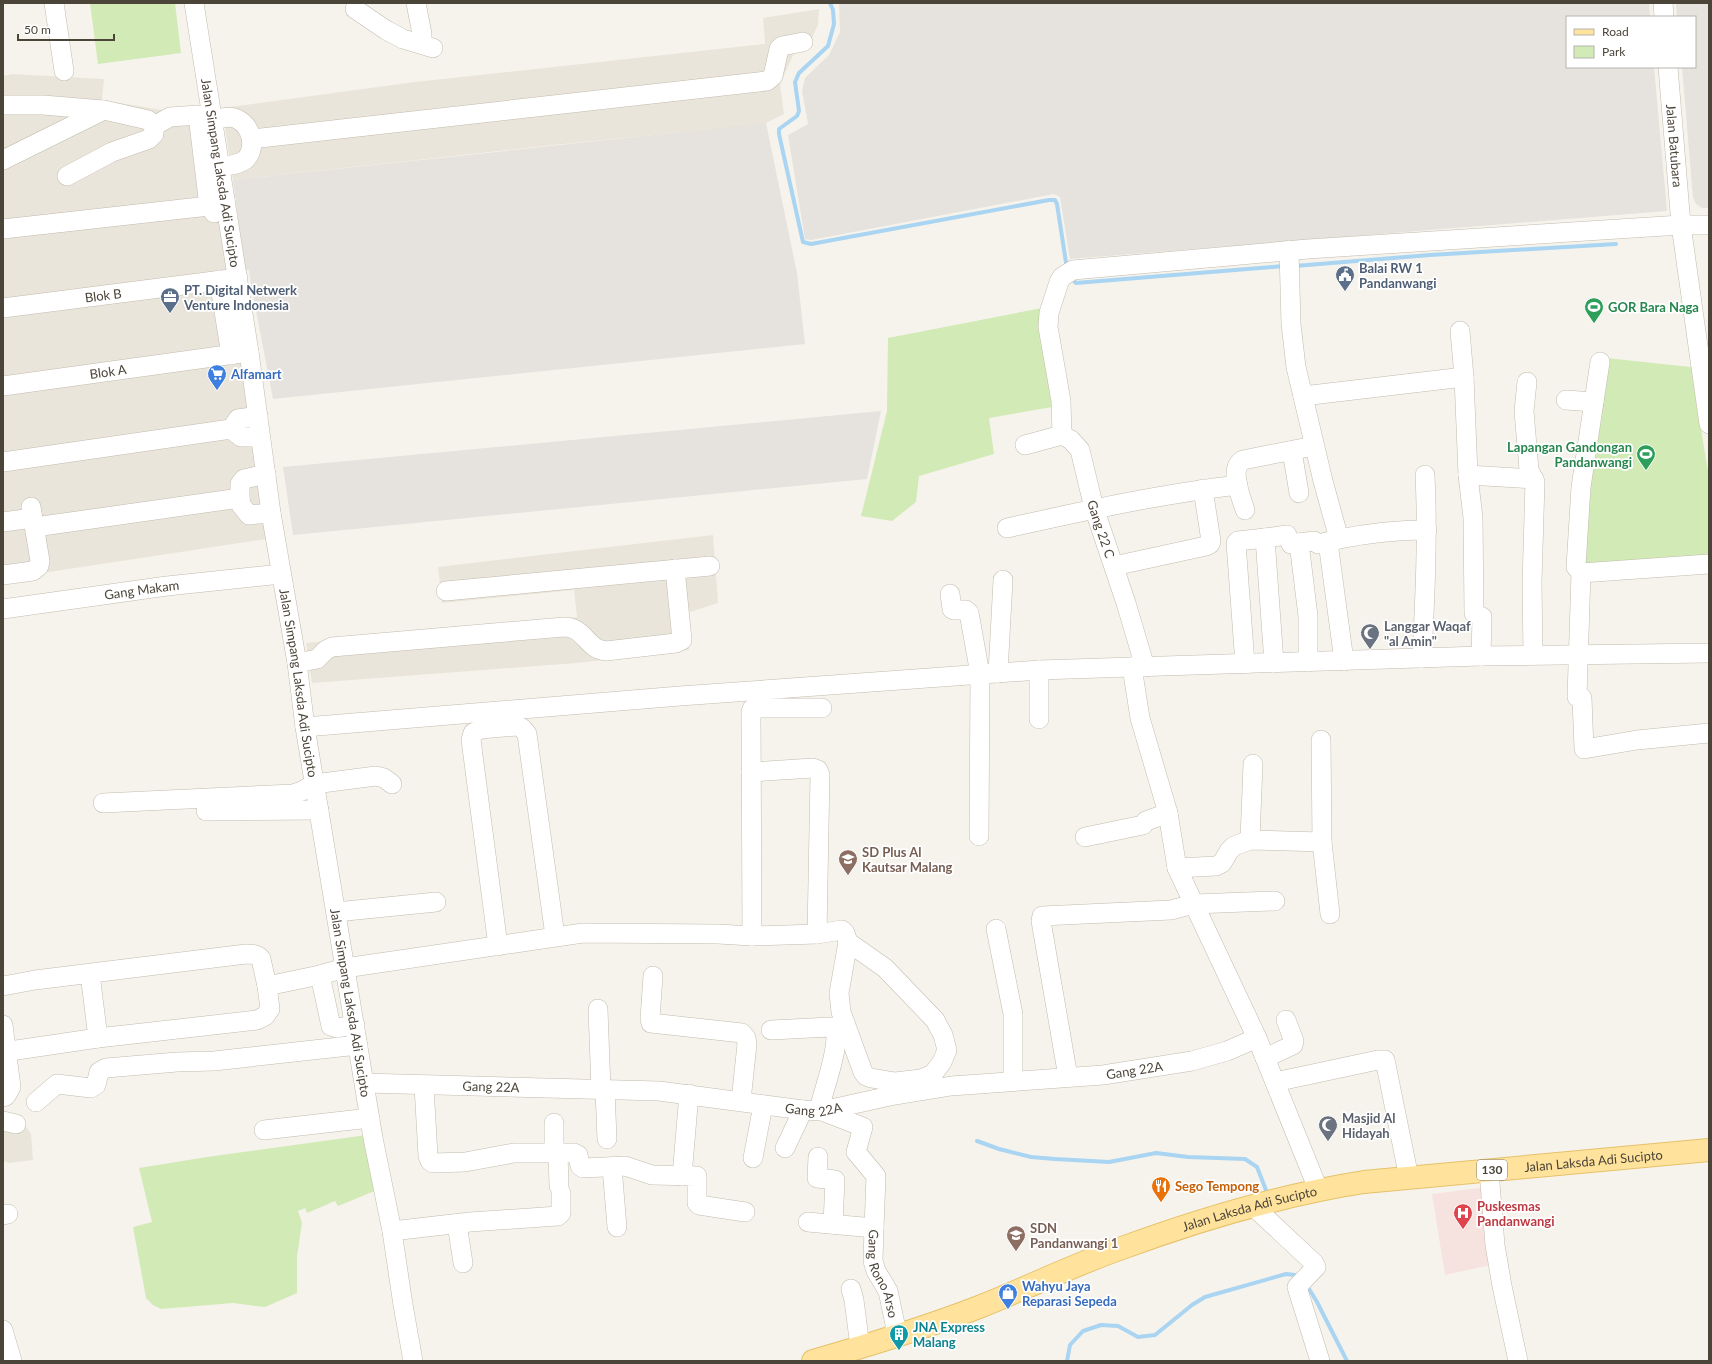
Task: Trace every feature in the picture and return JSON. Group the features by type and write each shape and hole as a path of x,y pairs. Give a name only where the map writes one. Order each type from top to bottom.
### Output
{"main road":[{"name":"Jalan Laksda Adi Sucipto","path":"813,1361 895,1336 979,1307 1121,1248 1253,1206 1318,1189 1364,1182 1709,1151"}],"street":[{"path":"54,3 64,71"},
{"name":"Jalan Simpang Laksda Adi Sucipto","path":"194,3 207,116 220,167 220,206 238,278 240,353 258,416 271,513 297,663 314,784 370,1118 392,1231 413,1361"},
{"path":"351,5 398,36 428,46 422,34 416,3"},
{"path":"1663,3 1664,16"},
{"path":"252,139 767,81 773,76 778,48 804,42"},
{"name":"Jalan Batubara","path":"1668,68 1682,225 1709,424"},
{"path":"3,105 43,105 104,110 148,120 154,126 154,134 149,139 112,152 67,176"},
{"path":"3,160 104,110"},
{"path":"3,229 220,206 207,116"},
{"path":"154,126 170,117 207,116 232,117 237,119 246,126 252,139 251,150 246,159 237,164 220,167"},
{"path":"1025,445 1062,435 1061,401 1048,327 1049,312 1056,290 1067,274 1289,260 1682,225 1709,225"},
{"path":"1289,260 1291,324 1296,367 1333,540 1344,661"},
{"name":"Blok B","path":"3,308 238,278"},
{"path":"211,281 240,353"},
{"path":"1460,331 1464,377 1468,475 1474,530 1474,613 1482,617 1482,656"},
{"name":"Blok A","path":"3,386 240,353"},
{"path":"1600,362 1580,501 1576,567 1581,573 1577,655 1577,697 1582,698 1584,749 1637,740 1709,733"},
{"path":"1303,396 1464,377"},
{"path":"1527,382 1524,411 1529,470 1534,479 1532,582 1533,655"},
{"path":"1566,400 1594,402"},
{"path":"3,462 231,429 238,419 258,416"},
{"path":"231,429 241,437 260,436"},
{"name":"Gang 22 C","path":"1062,435 1071,440 1080,450 1094,508 1114,566 1138,667 1140,718 1168,813 1177,868 1257,1038 1318,1189"},
{"path":"1245,510 1236,471 1239,463 1244,460 1314,446"},
{"path":"1292,451 1298,493"},
{"path":"266,474 244,479 240,484 240,498 241,505 249,516 271,513"},
{"path":"1422,658 1427,530 1425,475"},
{"path":"1468,475 1534,479"},
{"path":"1007,528 1094,508 1203,489 1238,485"},
{"path":"1114,566 1210,544 1203,489"},
{"path":"3,522 240,498"},
{"path":"3,575 33,571 39,566 40,561 33,518"},
{"path":"1245,664 1236,543 1238,541 1287,535 1291,544 1313,541 1318,544 1377,532 1427,530"},
{"path":"1265,538 1274,663"},
{"path":"1299,543 1308,616 1308,662"},
{"path":"1581,573 1709,564"},
{"path":"446,591 710,566"},
{"path":"297,663 317,659 326,650 332,647 564,627 573,627 599,650 606,651 676,643 682,640 675,569"},
{"name":"Gang Makam","path":"3,609 167,586 281,574"},
{"path":"979,836 989,673 1003,580"},
{"path":"950,594 952,609 966,610 969,613 989,673"},
{"path":"305,727 672,697 1039,670 1482,656 1709,653"},
{"path":"1039,670 1039,719"},
{"path":"752,936 751,712 752,709 756,708 822,708"},
{"path":"498,946 471,740 473,733 481,729 517,726 522,728 527,734 555,936"},
{"path":"1321,740 1322,842 1330,914"},
{"path":"1250,840 1253,764"},
{"path":"751,772 813,768 818,770 820,775 817,934"},
{"path":"103,803 293,794 314,784 376,776 384,778 392,784"},
{"path":"206,811 319,810"},
{"path":"1085,838 1143,825 1146,821 1168,813"},
{"path":"1177,868 1216,866 1222,863 1229,851 1234,846 1250,840 1322,842"},
{"path":"1068,1077 1041,921 1042,916 1171,910 1194,904 1275,901"},
{"path":"336,912 436,902"},
{"path":"996,929 1013,1014 1013,1081"},
{"path":"267,986 345,968 498,946 555,936 600,932 752,936 817,934 842,930 845,933 848,942 839,993 841,1012 863,1072 866,1076 871,1078 895,1082 921,1079 933,1074 942,1062 947,1050 943,1035 935,1020 885,968 848,942"},
{"path":"3,986 35,980 252,954 261,959 270,1009 268,1014 261,1019 98,1038 5,1052"},
{"path":"90,974 98,1038"},
{"path":"320,975 330,1024 337,1028 355,1025"},
{"path":"653,976 650,1019 652,1023 742,1033 745,1035 748,1044 741,1101"},
{"path":"598,1009 607,1139"},
{"path":"1265,1058 1293,1045 1294,1042 1286,1020"},
{"path":"3,1025 5,1052 11,1087 6,1096 3,1097"},
{"path":"771,1030 831,1026 835,1031 835,1049 815,1110 785,1148"},
{"name":"Gang 22A","path":"364,1083 424,1086 565,1087 603,1090 653,1090 763,1105 815,1110 951,1086 1103,1075 1192,1060 1227,1051 1257,1038"},
{"path":"36,1102 57,1084 92,1088 96,1085 99,1072 106,1068 177,1062 214,1061 358,1044"},
{"path":"1275,1082 1378,1060 1385,1060 1409,1178"},
{"path":"424,1086 428,1156 431,1162 465,1162 514,1153 577,1154 580,1166 583,1168 625,1166 652,1176 697,1176 697,1203 699,1205 745,1212"},
{"path":"682,1176 689,1094"},
{"path":"753,1158 763,1105"},
{"path":"815,1110 863,1128 856,1152 876,1176 874,1228"},
{"path":"264,1130 370,1118"},
{"path":"392,1231 558,1216 561,1213 554,1123"},
{"path":"818,1157 817,1178 835,1180 833,1224"},
{"path":"612,1167 617,1227"},
{"path":"1489,1171 1495,1245 1518,1361"},
{"path":"1253,1206 1314,1263 1316,1267 1303,1281 1320,1361"},
{"name":"Gang Rono Arso","path":"808,1222 874,1228 872,1261 888,1291 895,1324 895,1336"},
{"path":"457,1224 464,1263"},
{"path":"851,1289 854,1300 860,1347"},
{"path":"3,1330 12,1361"}],"shaded area":[{"path":"839,3 1649,3 1650,16 1566,16 1566,68 1654,68 1667,211 1070,259 1060,197 1054,194 811,240 805,239 788,135 808,124 802,91 805,78 829,55 840,32"},
{"path":"1676,3 1709,3 1709,208 1702,208 1696,204 1693,198 1682,68 1696,68 1696,16 1677,16"},
{"path":"819,9 818,25 807,48 795,51 780,84 784,114 764,124 233,180 222,108 415,82 765,44 763,18"},
{"path":"12,74 104,79 102,100 162,110 206,108 266,539 3,579 3,76"},
{"path":"766,123 797,273 805,344 273,399 249,270 245,270 233,180"},
{"path":"881,411 867,479 293,535 283,467"},
{"path":"713,535 718,603 687,613 689,650 577,663 312,683 306,643 577,617 574,590 442,603 438,567"},
{"path":"3,1115 18,1115 31,1134 33,1160 9,1163 3,1161"},
{"name":"Puskesmas Pandanwangi","path":"1487,1187 1491,1265 1445,1275 1432,1194"}],"green space":[{"path":"90,3 175,3 181,53 98,64"},
{"path":"1042,308 1058,406 989,418 994,454 919,476 916,502 892,521 861,516 887,411 888,338"},
{"name":"Lapangan Gandongan Pandanwangi","path":"1606,358 1691,367 1709,478 1709,556 1582,565 1579,553"},
{"path":"367,1135 377,1190 338,1206 335,1201 307,1213 305,1208 298,1211 302,1223 297,1256 297,1293 265,1307 233,1303 161,1309 153,1305 146,1298 133,1227 152,1222 139,1168"}],"waterway":[{"path":"830,3 833,10 834,24 828,46 799,73 795,82 799,111 797,116 779,129 803,242 811,244 1055,200 1057,204 1067,269"},
{"path":"1295,266 1430,255 1616,244"},
{"path":"1071,278 1076,283 1284,266"},
{"path":"977,1141 999,1149 1031,1157 1055,1159 1109,1162 1156,1153 1188,1157 1245,1159 1257,1167 1266,1190"},
{"path":"1067,1361 1070,1345 1083,1331 1101,1325 1118,1326 1138,1337 1155,1335 1192,1305 1205,1297 1286,1274 1295,1275 1299,1278"},
{"path":"1306,1284 1317,1302 1347,1361"}],"place":[{"name":"Balai RW 1 Pandanwangi","path":"1345,292"},
{"name":"PT. Digital Netwerk Venture Indonesia","path":"170,314"},
{"name":"GOR Bara Naga","path":"1594,324"},
{"name":"Alfamart","path":"217,391"},
{"name":"Lapangan Gandongan Pandanwangi","path":"1646,471"},
{"name":"Langgar Waqaf \"al Amin\"","path":"1370,650"},
{"name":"SD Plus Al Kautsar Malang","path":"848,876"},
{"name":"Masjid Al Hidayah","path":"1328,1142"},
{"name":"Sego Tempong","path":"1161,1203"},
{"name":"Puskesmas Pandanwangi","path":"1463,1230"},
{"name":"SDN Pandanwangi 1","path":"1016,1252"},
{"name":"Wahyu Jaya Reparasi Sepeda","path":"1008,1310"},
{"name":"JNA Express Malang","path":"899,1351"}]}
